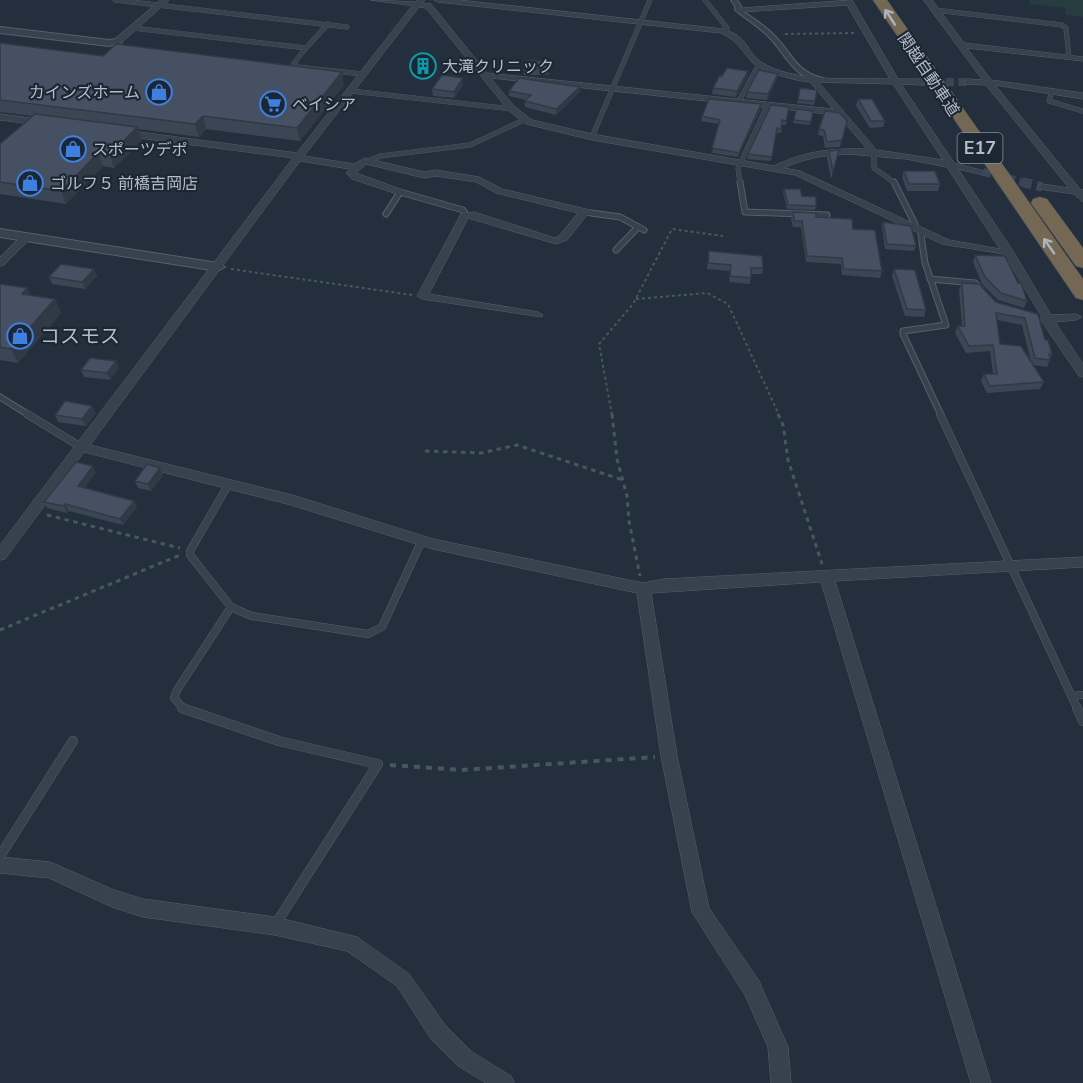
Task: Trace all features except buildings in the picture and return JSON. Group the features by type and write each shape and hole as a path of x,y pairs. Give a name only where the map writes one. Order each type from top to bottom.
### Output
{"highway":[{"name":"関越自動車道","path":"880,0 1083,294"},
{"name":"関越自動車道","path":"895,0 957,90 1083,262"}],"street":[{"path":"375,0 419,2 428,6 512,109 524,120 592,138 810,177 952,244 1008,252"},
{"path":"438,0 725,31 737,37 759,64 798,79 814,81 892,80"},
{"path":"734,0 738,6 737,9 771,35 792,62 811,79 921,82"},
{"path":"928,0 988,82 1081,194"},
{"path":"0,555 299,157 419,2"},
{"path":"742,10 849,2 892,80 951,164 1008,252 1043,318 1083,373"},
{"path":"0,30 109,43 117,42 162,3"},
{"path":"960,45 1083,59"},
{"path":"485,75 842,114"},
{"path":"814,81 874,152"},
{"path":"968,82 988,82 1083,96"},
{"path":"0,117 24,124 51,124"},
{"path":"110,131 356,167"},
{"path":"775,169 785,161 799,157 829,153 874,152 912,156 983,172"},
{"path":"400,192 353,176 351,173 363,161 368,161 424,175 436,173 479,180 499,191 588,212"},
{"path":"1042,187 1081,194"},
{"path":"538,315 422,296 466,215 471,214 556,241 563,238 588,212"},
{"path":"0,233 218,267"},
{"path":"0,263 26,237"},
{"path":"1043,318 1076,317"},
{"path":"81,447 376,525 422,540 643,590 664,585 1083,562"},
{"path":"826,576 981,1083"},
{"path":"643,590 669,756 701,912 752,988 778,1047 781,1083"},
{"path":"0,865 50,870 112,898 143,908 275,926 351,943 403,980 438,1032 465,1059 504,1083"}],"lane":[{"path":"115,0 162,3 347,27"},
{"path":"592,138 650,0"},
{"path":"705,0 728,28 725,31"},
{"path":"935,10 1062,25 1066,28 1069,57"},
{"path":"328,24 294,63 298,66 362,74"},
{"path":"133,28 306,48"},
{"path":"738,103 759,64"},
{"path":"351,91 512,109"},
{"path":"1052,91 1049,101 1083,111"},
{"path":"767,106 739,164 739,182 745,212 827,215"},
{"path":"368,161 376,156 470,145 524,120"},
{"path":"874,152 874,168 894,182 915,224 912,226"},
{"path":"386,214 400,192 408,192 463,210 466,215"},
{"path":"588,212 620,217 644,231"},
{"path":"616,250 638,227"},
{"path":"924,232 921,235 922,243 930,279 946,325 903,331 903,334 1083,721"},
{"path":"930,279 975,283 984,293"},
{"path":"0,397 81,447"},
{"path":"228,485 190,551 190,555 231,607 252,616 368,634 375,632 382,627 422,540"},
{"path":"231,607 177,690 174,698 183,709 281,743 378,764 275,926"},
{"path":"1071,696 1083,695"},
{"path":"0,855 73,741"}],"path":[{"path":"775,34 867,33"},
{"path":"643,590 617,459 615,430 599,344 625,316 636,299 672,229 723,236"},
{"path":"218,267 422,296"},
{"path":"636,299 707,293 728,304 783,425 788,460 826,576"},
{"path":"425,451 481,453 517,445 623,480"},
{"path":"33,511 190,551"},
{"path":"0,630 190,551"},
{"path":"378,764 462,770 669,756"}],"green space":[{"path":"1030,0 1083,0 1083,17 1066,15 1065,8 1030,4"}],"tunnel":[{"path":"921,82 968,82"},
{"path":"983,172 1027,183"},
{"path":"1022,182 1042,187"}],"place":[{"name":"大滝クリニック","path":"423,66"},
{"name":"カインズホーム","path":"159,92"},
{"name":"ベイシア","path":"273,104"},
{"name":"スポーツデポ","path":"73,149"},
{"name":"ゴルフ５ 前橋吉岡店","path":"30,183"},
{"name":"コスモス","path":"20,336"}]}
